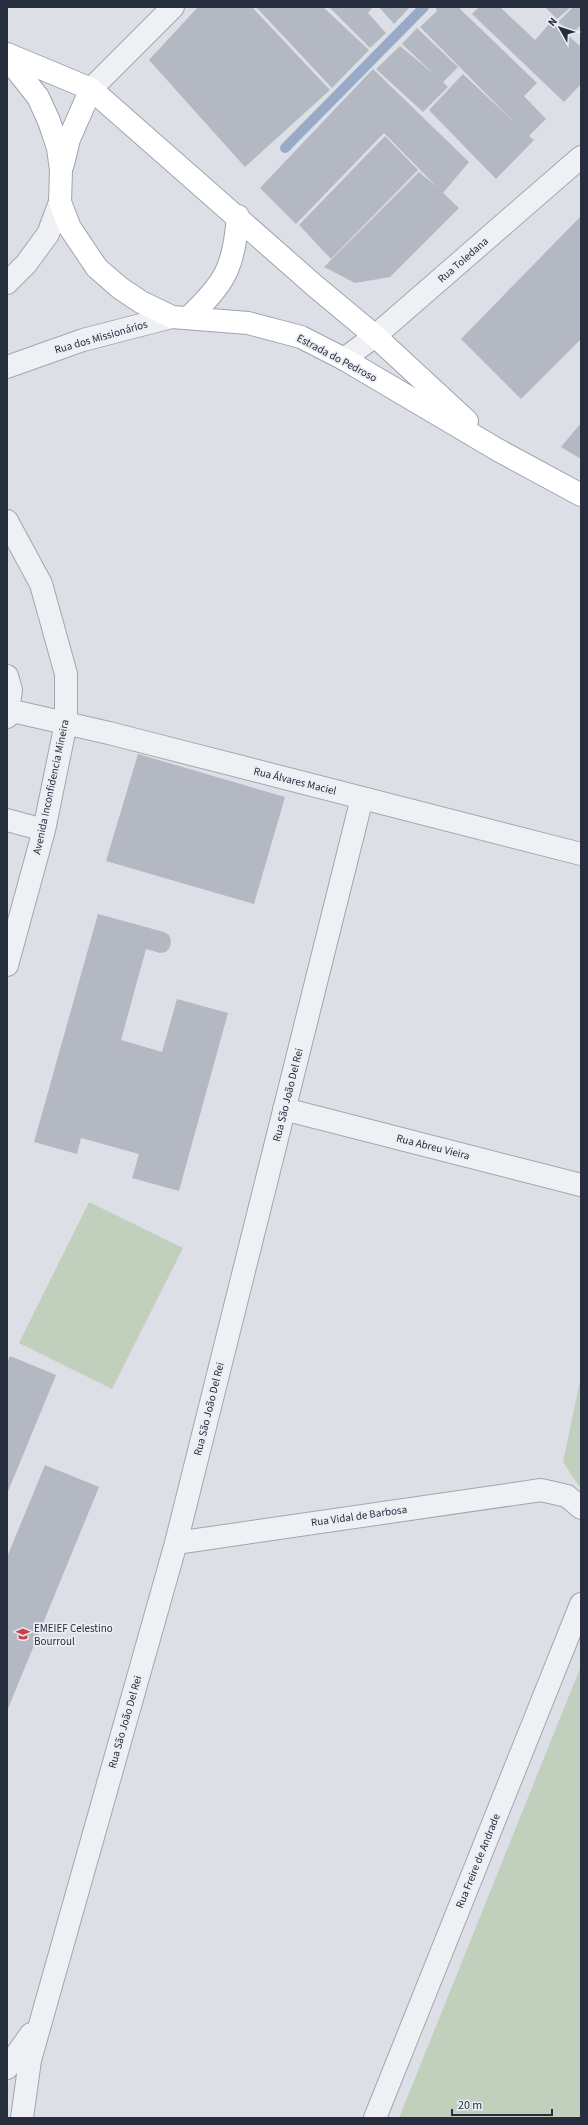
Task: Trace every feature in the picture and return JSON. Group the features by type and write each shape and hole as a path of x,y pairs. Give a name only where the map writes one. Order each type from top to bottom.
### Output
{"main road":[{"name":"Estrada do Pedroso","path":"7,54 91,89 238,216 315,286 375,336 498,450"},
{"name":"Estrada do Pedroso","path":"7,58 38,97 58,148 61,170 60,202 70,228 97,268 120,288 141,302 180,317 256,325 301,337 344,359 498,450 581,495"},
{"path":"61,170 69,138 91,89"},
{"path":"180,317 214,293 230,266 236,244 238,216"}],"street":[{"path":"91,89 173,7"},
{"name":"Rua Toledana","path":"344,359 375,336 581,157"},
{"path":"7,283 26,264 48,234 60,202"},
{"name":"Rua dos Missionários","path":"7,367 83,340 180,317"},
{"name":"Avenida Inconfidencia Mineira","path":"7,521 40,584 66,674 66,723 44,830 7,965"},
{"path":"7,676 11,690 8,713"},
{"name":"Rua Álvares Maciel","path":"8,713 66,723 109,733 581,854"},
{"name":"Rua São João Del Rei","path":"22,2118 30,2060 176,1543 362,798"},
{"path":"7,820 44,830"},
{"name":"Rua Abreu Vieira","path":"284,1109 581,1185"},
{"name":"Rua Vidal de Barbosa","path":"176,1543 542,1490 567,1496 581,1508"},
{"name":"Rua Freire de Andrade","path":"375,2118 581,1604"},
{"name":"Rua São João Del Rei","path":"7,2068 42,2016"}],"green space":[{"path":"89,1202 183,1248 112,1389 19,1343"},
{"path":"581,1376 581,1489 563,1462"},
{"path":"581,1666 581,2118 399,2118"}],"building":[{"path":"198,7 252,7 330,90 245,167 149,60"},
{"path":"256,7 323,7 369,50 332,88"},
{"path":"329,7 373,7 368,13 386,33 370,48"},
{"path":"379,7 410,7 394,24"},
{"path":"437,7 462,7 460,9 537,83 524,96 546,119 529,136 534,140 496,179 429,110 463,74 516,124 420,27 437,11"},
{"path":"479,7 500,7 535,40 552,21 581,47 581,84 564,102 472,14"},
{"path":"545,7 571,7 557,19"},
{"path":"573,7 581,7 581,25 573,33 558,22"},
{"path":"417,28 458,67 443,82 448,87 423,112 376,69 400,46 434,74 402,44"},
{"path":"373,69 469,162 443,193 459,208 390,277 355,283 324,267 419,172 437,187 384,133 296,224 260,188"},
{"path":"385,136 418,170 331,259 299,225"},
{"path":"581,216 581,339 521,399 461,339"},
{"path":"581,423 581,459 561,447"},
{"path":"138,754 285,797 254,904 106,861"},
{"path":"98,914 164,932 169,935 171,941 170,947 166,952 160,953 146,949 121,1040 162,1052 177,999 228,1013 179,1191 132,1178 139,1154 81,1138 77,1154 34,1142"},
{"path":"10,1356 56,1375 7,1494 7,1363"},
{"name":"EMEIEF Celestino Bourroul","path":"45,1465 99,1487 7,1711 7,1557"}],"waterway":[{"path":"285,148 424,7"}],"place":[{"name":"EMEIEF Celestino Bourroul","path":"23,1634"}]}
